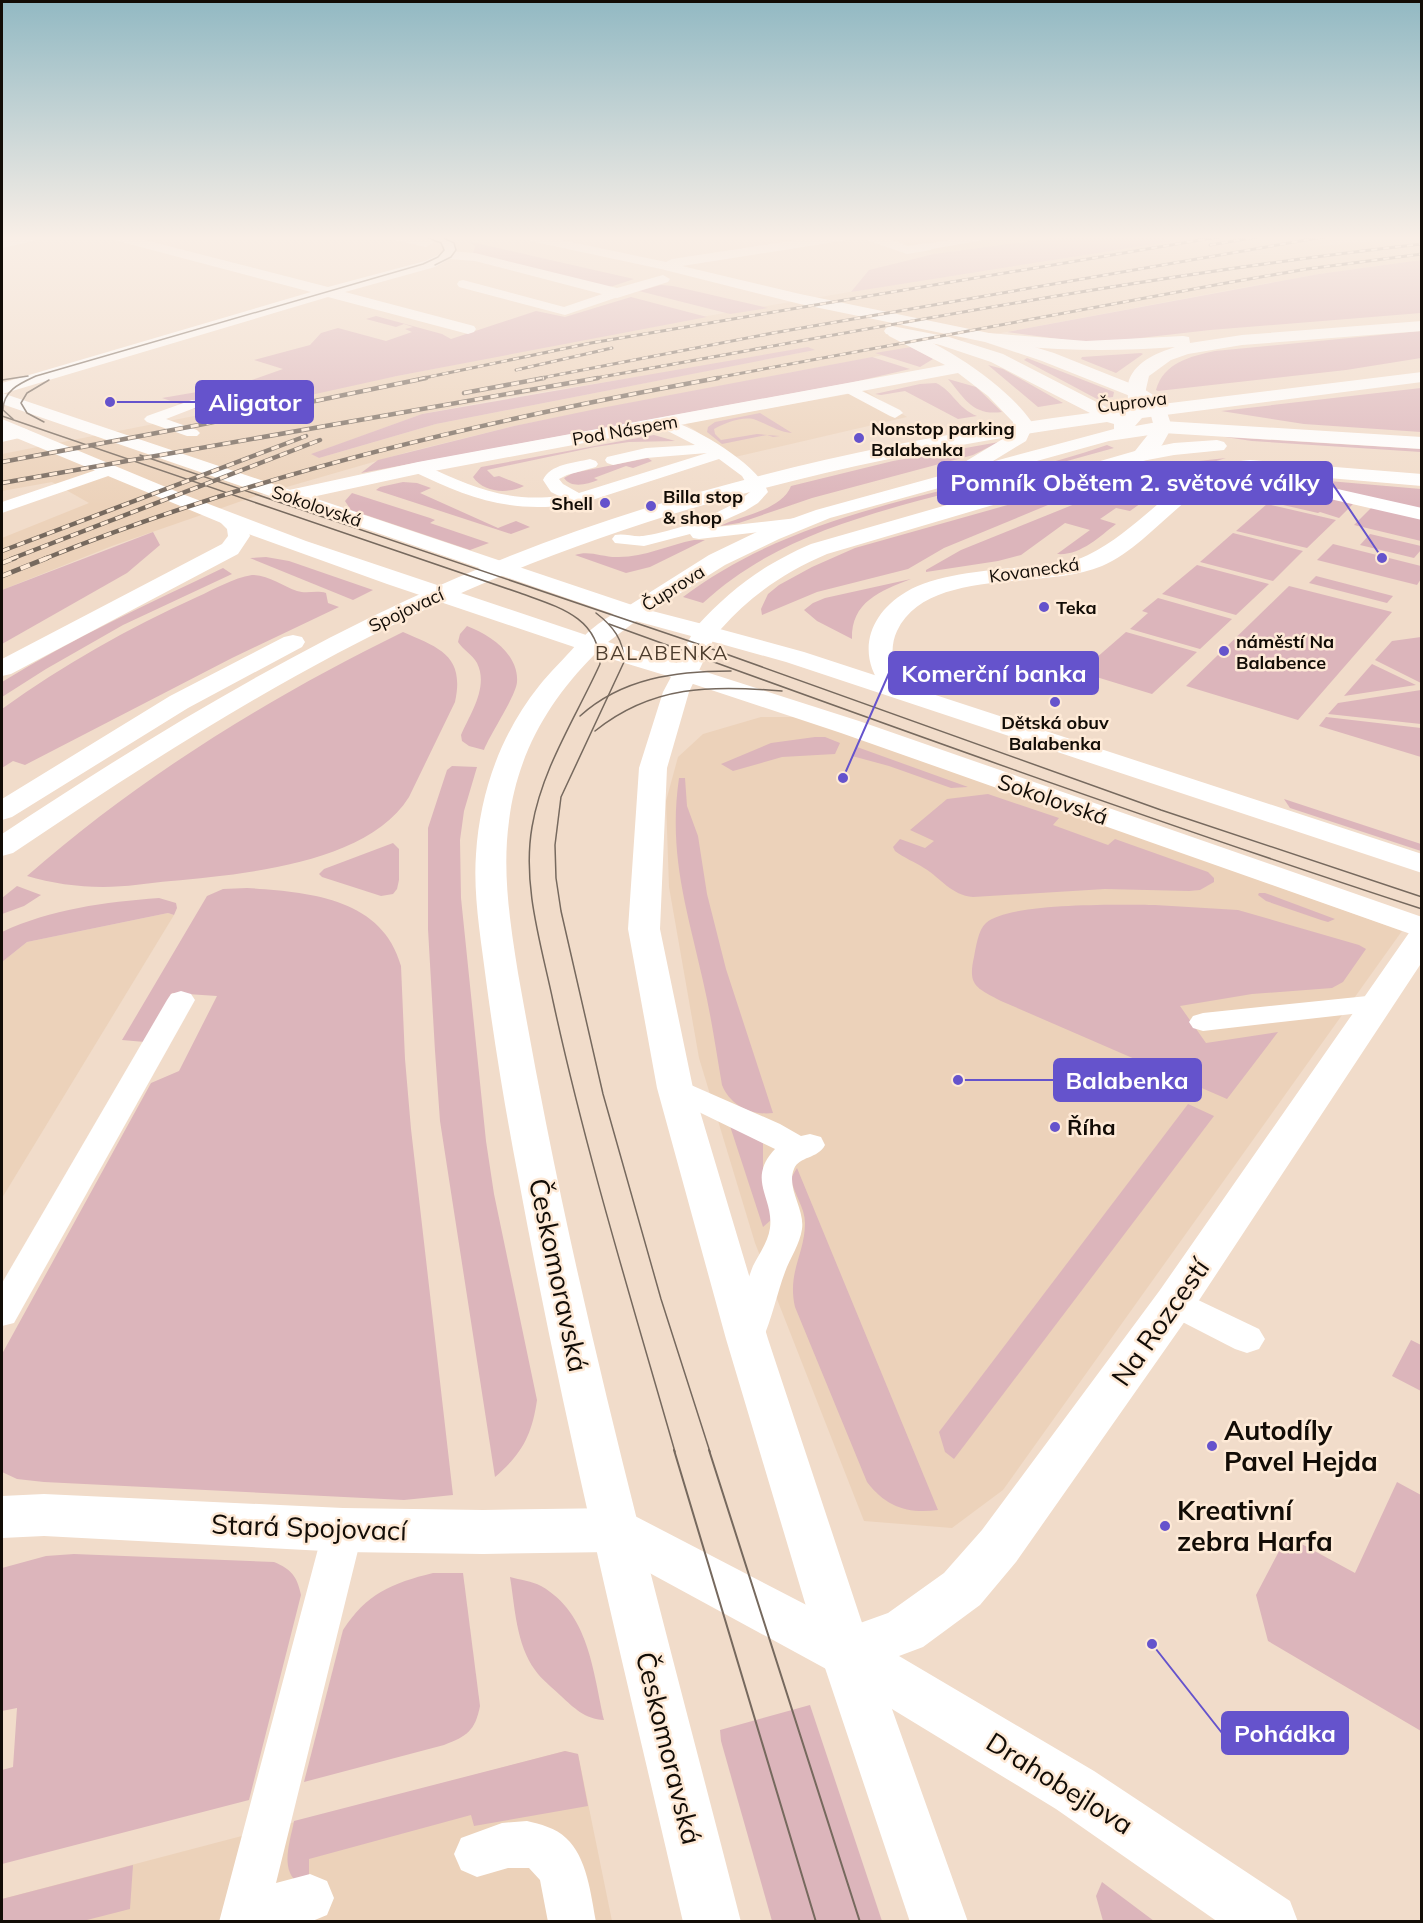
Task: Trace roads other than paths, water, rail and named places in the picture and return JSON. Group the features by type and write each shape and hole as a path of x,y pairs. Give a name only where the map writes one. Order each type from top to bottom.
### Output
{"main road":[{"path":"6,391 215,327"},
{"path":"459,327 468,329"},
{"path":"876,327 952,344 997,358 1148,428 1237,446"},
{"path":"934,327 989,338 1041,345 1098,348 1201,340 1277,338 1413,327"},
{"path":"892,331 939,353 962,367 1022,421 1023,428 1013,442 950,479"},
{"path":"989,338 1048,357 1136,392 1202,413 1291,435"},
{"name":"Čuprova","path":"684,673 705,633 740,593 771,571 819,549 1142,455 1148,428 1138,411 1136,392 1143,372 1168,356 1222,343 1277,338"},
{"name":"Čuprova","path":"847,453 1038,414 1422,365"},
{"name":"Pod Náspem","path":"289,496 418,468 962,367"},
{"name":"Čuprova","path":"847,453 1045,425 1422,377"},
{"name":"Sokolovská","path":"6,391 289,496 633,613 705,633"},
{"path":"1136,392 1157,405 1148,428"},
{"name":"Sokolovská","path":"2,425 230,520 350,564 589,645 850,727 1422,928"},
{"path":"1148,428 1422,443"},
{"name":"Čuprova","path":"589,645 633,613 717,561 797,523 850,506 1107,436 1148,428"},
{"path":"1142,455 1189,447 1237,446 1422,458"},
{"name":"Spojovací","path":"387,596 477,557 600,513 714,478 847,453"},
{"name":"Spojovací","path":"2,811 179,702 338,631 583,537 847,453"},
{"name":"Kovanecká","path":"901,692 886,676 880,662 880,652 884,631 889,620 908,601 959,582 1060,570 1092,561 1122,543 1202,480 1224,469 1262,466 1422,480"},
{"path":"1224,469 1422,514"},
{"path":"2,669 230,549 240,536 237,527 230,520"},
{"name":"Spojovací","path":"2,847 176,735 270,680 338,631"},
{"path":"705,633 795,657 1422,864"},
{"name":"Českomoravská","path":"589,645 541,699 521,731 508,758 495,811 490,849 490,884 528,1131 561,1290 616,1530 712,1922"},
{"path":"684,673 654,768 644,929 675,1088 747,1338 846,1653 939,1922"},
{"name":"Na Rozcestí","path":"846,1653 905,1630 962,1589 999,1546 1175,1302 1422,937"},
{"name":"Stará Spojovací","path":"2,1517 44,1515 343,1530 483,1532 616,1530"},
{"name":"Drahobejlova","path":"616,1530 846,1653 1075,1790 1269,1922"}],"lane":[{"path":"850,389 896,413"},
{"path":"192,404 152,419 192,433"},
{"path":"663,423 748,473 760,486 760,492 744,506 665,535"},
{"path":"2,437 23,434"},
{"path":"613,460 646,453 715,452"},
{"path":"502,501 531,502 573,498 608,490 715,452"},
{"path":"590,464 561,471 552,477 553,484 573,498 593,506"},
{"path":"418,468 475,494 502,501 538,506 568,515"},
{"path":"2,508 108,471"},
{"path":"644,535 700,534 797,523"},
{"path":"621,539 644,535 700,534"},
{"path":"2,1313 181,1000"},
{"path":"1203,1022 1377,1004"},
{"path":"675,1088 803,1147 782,1161 777,1170 777,1181 787,1217 786,1231 759,1296 747,1338"},
{"path":"1175,1302 1248,1339"},
{"path":"243,1918 343,1530"},
{"path":"477,1854 526,1843 546,1849 557,1862 572,1922"},
{"path":"243,1918 310,1898"}],"tram line":[{"path":"13,419 3,410 4,403 9,392 25,381 206,327"},
{"path":"2,380 28,376"},
{"path":"44,422 27,413 21,403 27,393 49,380"},
{"path":"2,416 534,598 574,616 592,635 598,648 600,664 543,784 532,827 529,871 531,893 538,936 580,1114 675,1452"},
{"path":"140,455 698,644 1161,810 1422,897"},
{"path":"596,613 608,623 622,647 624,662 608,696"},
{"path":"609,624 1116,806 1422,909"},
{"path":"608,696 632,685 670,675 731,671"},
{"path":"595,731 638,704 684,691 731,688 782,691"},
{"path":"580,716 608,696"},
{"path":"608,696 561,797 555,845 556,878 561,911 603,1094 661,1299 710,1452"},
{"path":"674,1450 816,1922"},
{"path":"709,1450 860,1922"}],"railway":[{"path":"419,379 591,343 687,327"},
{"path":"536,379 809,327"},
{"path":"590,379 880,327"},
{"path":"710,379 991,327"},
{"path":"516,370 612,348"},
{"path":"2,462 199,425 426,378"},
{"path":"464,393 544,378"},
{"path":"2,483 598,378"},
{"path":"44,559 209,500 376,452 546,412 718,378"},
{"path":"2,551 306,436"},
{"path":"11,559 320,440"},
{"path":"2,563 15,558"},
{"path":"2,576 47,558"}],"place":[{"name":"Aligator","path":"110,402"},
{"name":"Nonstop parking Balabenka","path":"859,438"},
{"name":"Shell","path":"605,503"},
{"name":"Billa stop & shop","path":"651,506"},
{"name":"Pomník Obětem 2. světové války","path":"1382,558"},
{"name":"Teka","path":"1044,607"},
{"name":"náměstí Na Balabence","path":"1224,651"},
{"name":"Dětská obuv Balabenka","path":"1055,702"},
{"name":"Komerční banka","path":"843,778"},
{"name":"Balabenka","path":"958,1080"},
{"name":"Říha","path":"1055,1127"},
{"name":"Autodíly Pavel Hejda","path":"1212,1446"},
{"name":"Kreativní zebra Harfa","path":"1165,1526"},
{"name":"Pohádka","path":"1152,1644"}],"district":[{"name":"BALABENKA","path":"662,652"}]}
